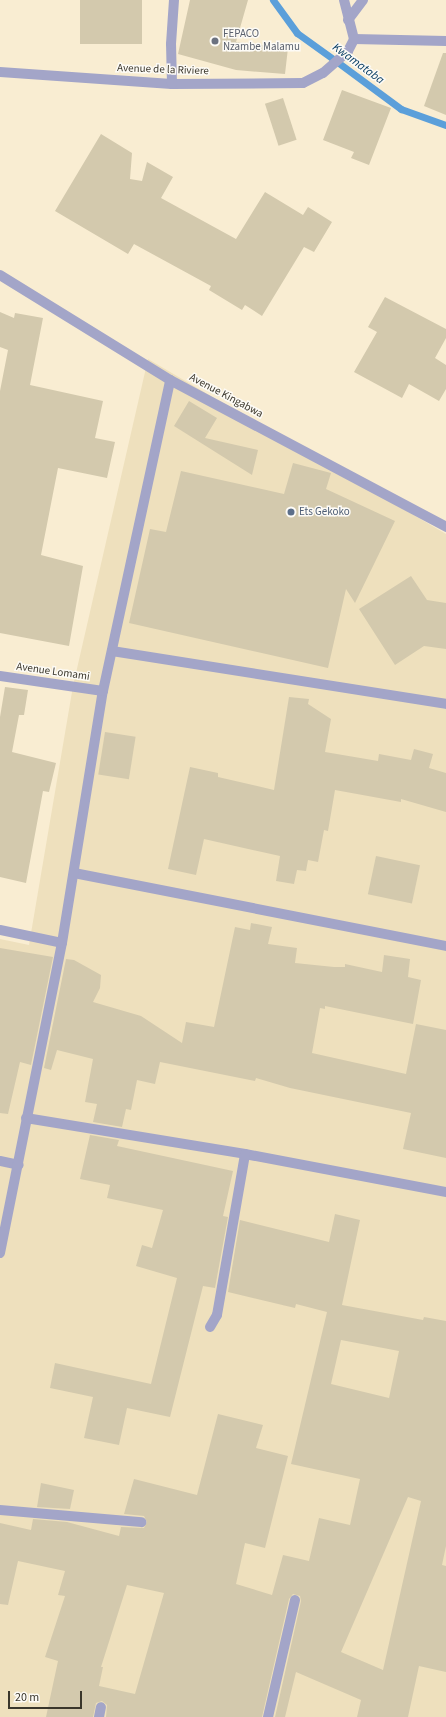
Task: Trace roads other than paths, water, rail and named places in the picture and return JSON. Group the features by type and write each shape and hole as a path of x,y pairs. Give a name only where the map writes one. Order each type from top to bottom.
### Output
{"street":[{"path":"172,84 171,44 174,0"},
{"path":"344,0 348,20 354,38 446,41"},
{"path":"348,20 363,0"},
{"name":"Avenue de la Riviere","path":"0,72 172,84 303,83 323,73 348,51 354,38"},
{"name":"Avenue Kingabwa","path":"0,275 170,380 446,527"},
{"path":"0,1253 19,1165 26,1118 62,943 103,691 170,380"},
{"path":"112,651 446,704"},
{"name":"Avenue Lomami","path":"0,676 103,691"},
{"path":"74,873 446,946"},
{"path":"0,930 62,943"},
{"path":"26,1118 246,1154 446,1192"},
{"path":"210,1327 217,1315 246,1154"},
{"path":"0,1161 19,1165"},
{"path":"0,1510 141,1522"},
{"path":"268,1717 295,1600"}],"waterway":[{"name":"Kwamataba","path":"273,0 297,33 401,109 446,125"}],"place":[{"name":"FEPACO Nzambe Malamu","path":"215,41"},
{"name":"Ets Gekoko","path":"291,512"}]}
